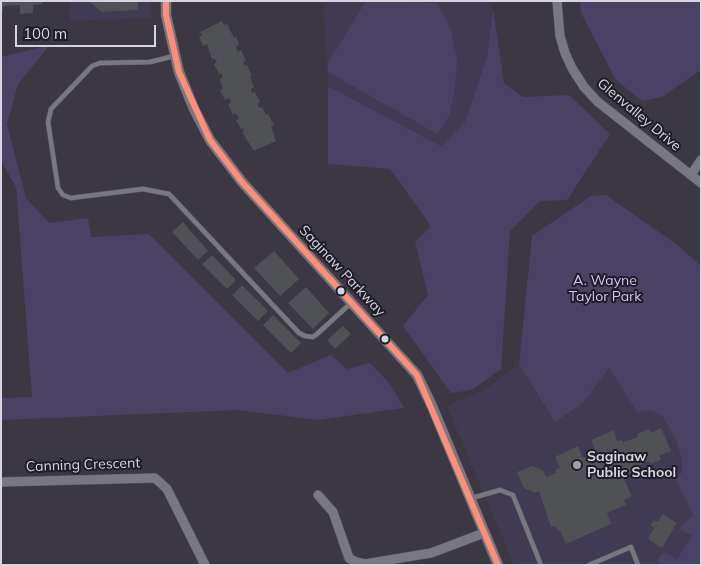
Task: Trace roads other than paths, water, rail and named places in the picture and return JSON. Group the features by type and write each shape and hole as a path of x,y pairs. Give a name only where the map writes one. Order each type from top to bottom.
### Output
{"street":[{"name":"Saginaw Parkway","path":"166,1 166,15 174,56 194,109 210,140 227,165 417,375 429,398 498,565"},
{"name":"Glenvalley Drive","path":"557,1 560,36 565,53 584,87 598,102 701,183"},
{"path":"691,175 701,160"},
{"name":"Canning Crescent","path":"1,482 155,478 167,489 204,565"},
{"path":"318,495 333,512 349,558 356,562 365,564 431,553 484,533"}],"lane":[{"path":"174,56 150,62 100,63 92,66 51,109 48,122 58,188 64,195 71,198 143,189 169,194 299,333 305,336 313,337 352,302"},
{"path":"470,498 500,490 513,495 541,565"},
{"path":"589,565 631,547 638,565"}],"place":[{"name":"Saginaw Public School","path":"577,465"}],"park label":[{"name":"A. Wayne Taylor Park","path":"605,290"}]}
